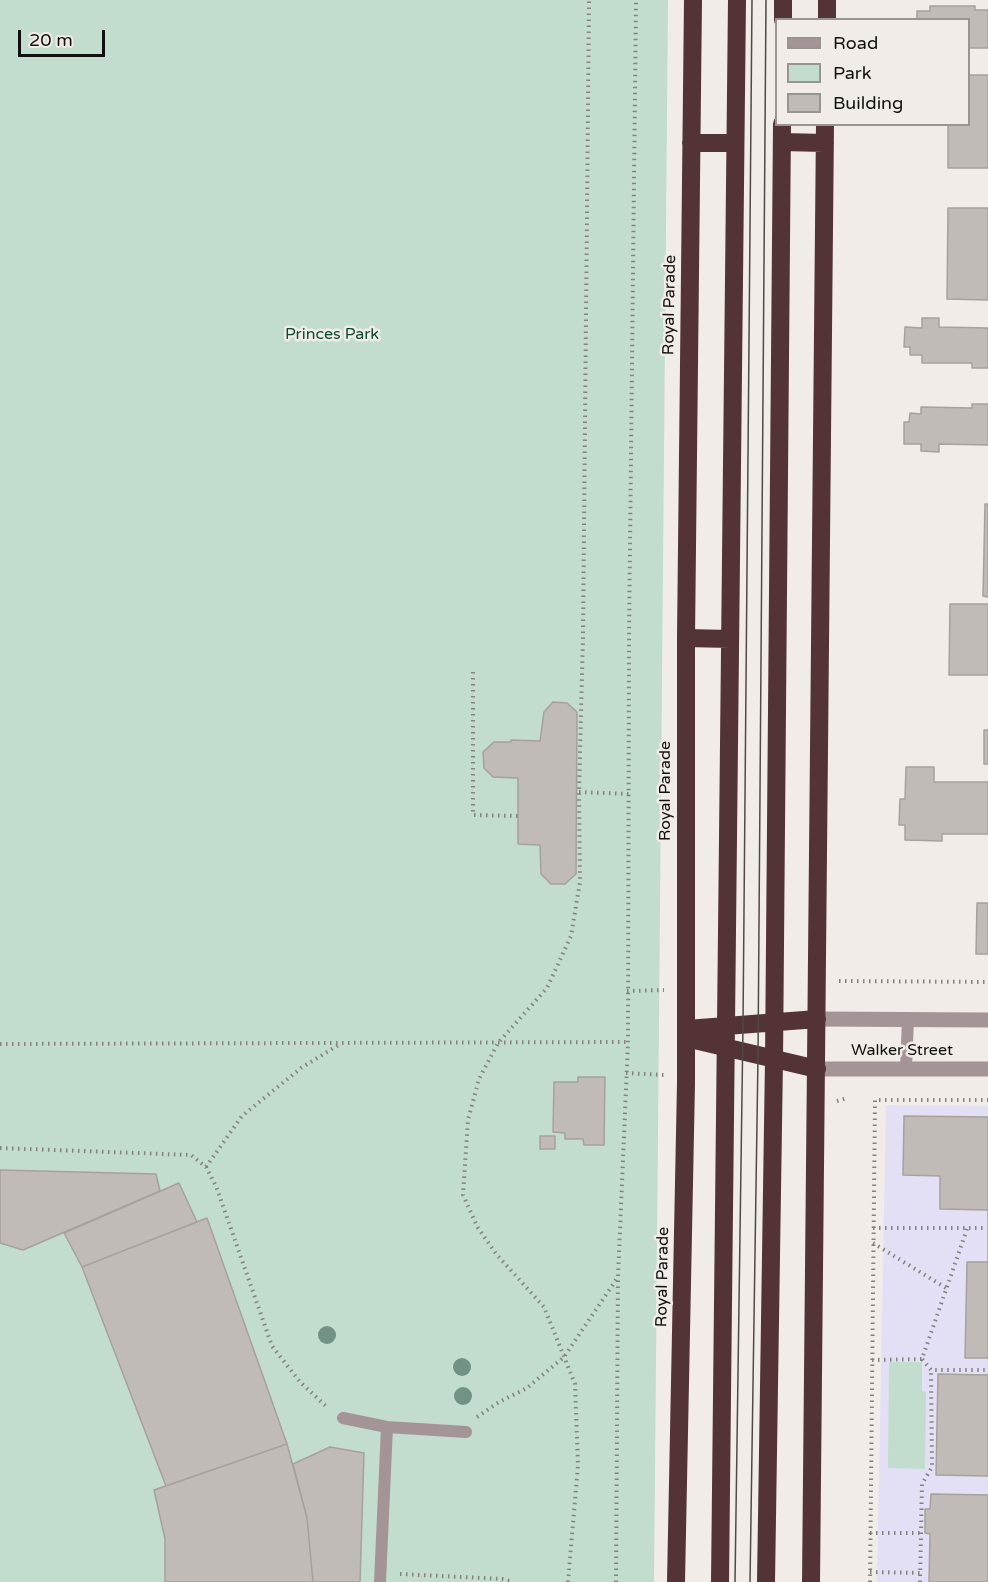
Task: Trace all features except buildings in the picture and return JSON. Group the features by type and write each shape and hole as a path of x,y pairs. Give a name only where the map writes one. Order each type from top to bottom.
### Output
{"highway":[{"name":"Royal Parade","path":"676,1582 686,1034 686,638 693,0"},
{"path":"720,1582 736,0"},
{"path":"783,0 783,18"},
{"path":"826,18 827,0"},
{"path":"766,1582 774,1060 782,133 825,134 811,1582"},
{"path":"691,143 735,143"},
{"path":"686,638 730,639"},
{"path":"686,1034 726,1027 817,1020"},
{"path":"686,1034 726,1048 817,1069"}],"street":[{"name":"Walker Street","path":"817,1020 988,1020"},
{"name":"Walker Street","path":"817,1069 988,1068"}],"lane":[{"path":"906,1068 908,1019"},
{"path":"343,1418 387,1427 466,1432"},
{"path":"380,1578 387,1427"}],"path":[{"path":"568,1582 578,1465 575,1384 544,1307 497,1255 478,1228 463,1195 468,1120 479,1079 498,1042 547,988 571,936 580,882 579,792 589,0"},
{"path":"616,1582 618,1277 628,1042 636,0"},
{"path":"473,672 473,814 518,816"},
{"path":"579,792 629,794"},
{"path":"849,981 988,982"},
{"path":"0,1044 628,1042"},
{"path":"206,1167 242,1116 301,1068 341,1043"},
{"path":"870,1582 875,1100 988,1100"},
{"path":"0,1148 191,1155 206,1167 216,1186 272,1346 320,1403 343,1418"},
{"path":"873,1228 987,1228"},
{"path":"922,1359 967,1229"},
{"path":"873,1243 946,1288"},
{"path":"466,1432 475,1418 499,1402 527,1388 564,1357 618,1277"},
{"path":"872,1360 922,1359"},
{"path":"920,1582 922,1484 932,1467 931,1370 922,1359"},
{"path":"931,1370 988,1370"},
{"path":"870,1533 921,1533"},
{"path":"870,1572 921,1573"},
{"path":"380,1578 491,1578 513,1582"}],"shaded area":[{"path":"886,1105 988,1106 988,1582 877,1582"}],"green space":[{"name":"Princes Park","path":"0,0 668,0 654,1582 0,1582"},
{"path":"889,1362 922,1362 922,1391 926,1392 925,1469 888,1468"}],"tram line":[{"path":"735,1582 743,1025 752,0"},
{"path":"750,1582 758,1056 766,0"}]}
